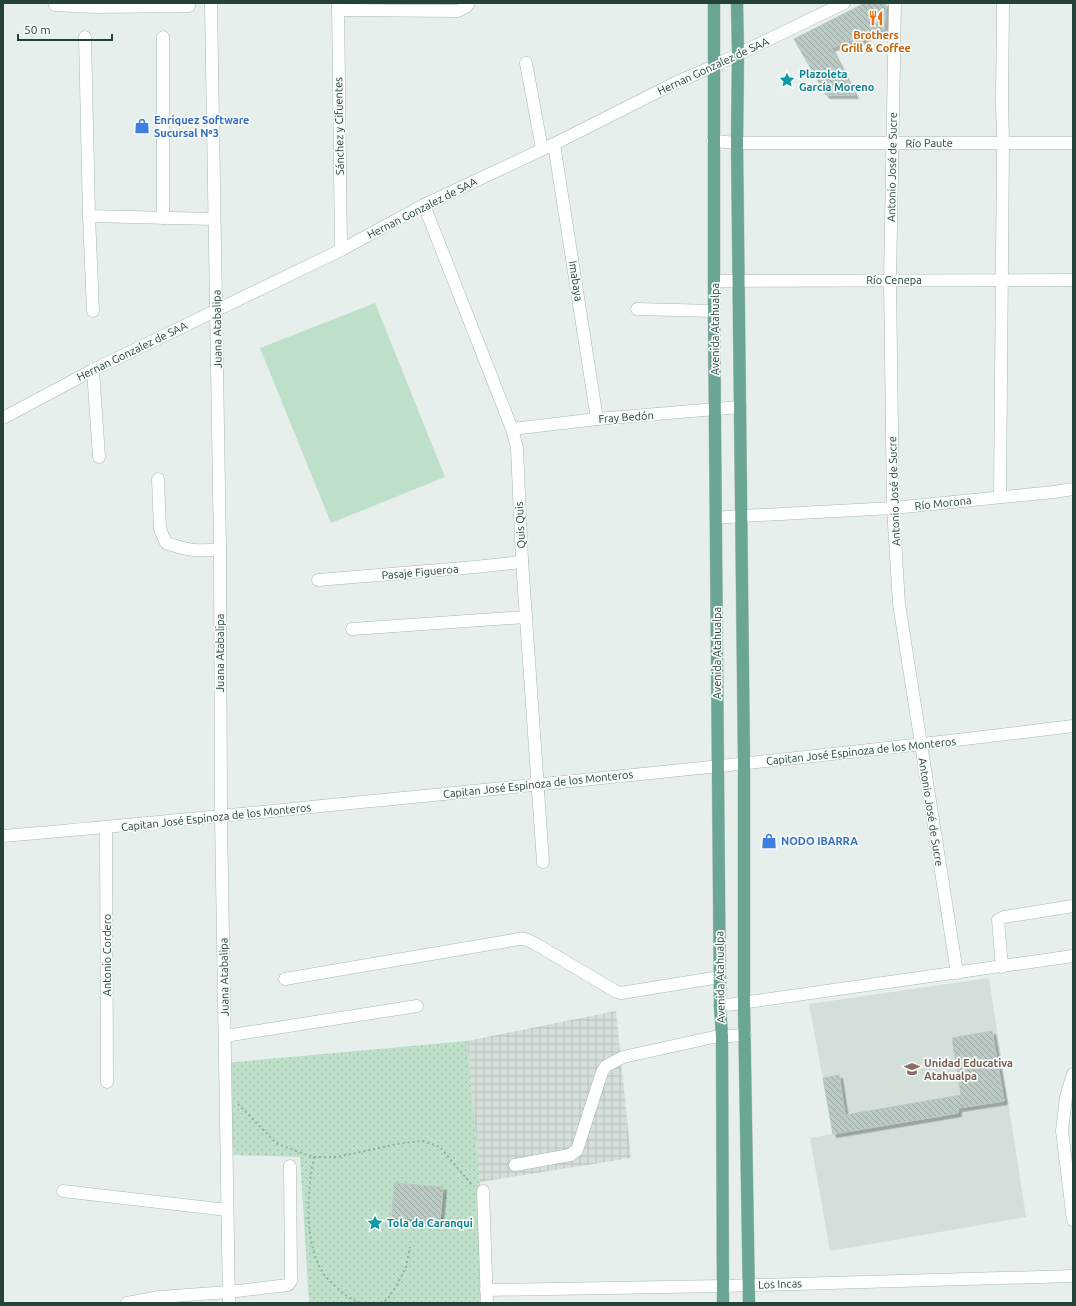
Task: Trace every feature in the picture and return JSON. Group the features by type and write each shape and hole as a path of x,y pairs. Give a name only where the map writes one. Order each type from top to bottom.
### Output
{"main road":[{"name":"Avenida Atahualpa","path":"714,3 713,142 717,766 720,1006 722,1036 723,1303"},
{"path":"737,3 737,143 744,763 744,1003 750,1284 749,1303"}],"street":[{"name":"Juana Atabalipa","path":"211,3 214,219 217,310 221,816 229,1298"},
{"path":"338,7 458,11 466,7 469,3"},
{"name":"Hernan Gonzalez de SAA","path":"3,418 93,370 341,250 424,205 554,144 675,83 714,66 844,3"},
{"name":"Antonio José de Sucre","path":"895,3 890,280 893,508 899,604 957,974"},
{"path":"1000,497 1003,281 1002,3"},
{"path":"55,5 189,6"},
{"name":"Sánchez y Cifuentes","path":"338,7 341,250"},
{"path":"85,37 89,216 93,311"},
{"path":"163,37 163,218"},
{"path":"526,64 542,149"},
{"name":"Río Paute","path":"713,142 892,144 1073,142"},
{"name":"Imabaya","path":"554,144 597,419"},
{"name":"Quis Quis","path":"424,205 512,429 516,448 522,561 543,862"},
{"path":"89,216 214,219"},
{"name":"Río Cenepa","path":"714,281 1073,280"},
{"path":"636,310 714,311"},
{"path":"93,370 99,458"},
{"name":"Fray Bedón","path":"512,429 597,419 740,407"},
{"path":"158,479 160,529 166,543 182,549 204,551 220,549"},
{"name":"Río Morona","path":"716,518 893,508 1073,489"},
{"name":"Pasaje Figueroa","path":"318,580 475,567 522,561"},
{"path":"352,629 526,617"},
{"name":"Capitan José Espinoza de los Monteros","path":"3,836 106,828 717,766 921,745 1073,726"},
{"name":"Antonio Cordero","path":"106,828 107,1082"},
{"path":"1002,967 998,920 1004,917 1073,906"},
{"path":"285,979 519,939 525,939 621,993 720,977"},
{"path":"720,1006 957,974 1073,956"},
{"path":"225,1036 417,1006"},
{"path":"515,1165 570,1155 577,1150 602,1072 606,1066 623,1057 722,1036 745,1035"},
{"path":"1073,1074 1066,1097 1062,1130 1073,1220"},
{"path":"128,1303 160,1297 229,1298 288,1285 291,1281 290,1166"},
{"path":"64,1191 227,1210"},
{"path":"484,1195 487,1303"},
{"name":"Los Incas","path":"486,1290 723,1286 750,1284 1073,1276"}],"path":[{"path":"225,1092 276,1143 293,1150 314,1157 337,1156 402,1143 423,1141 440,1147 484,1195"},
{"path":"314,1157 310,1175 308,1218 310,1235 315,1254 325,1276 341,1292 361,1303"},
{"path":"380,1303 387,1300 397,1285 406,1267 410,1247"}],"shaded area":[{"name":"Unidad Educativa Atahualpa","path":"989,978 1026,1217 830,1251 810,1138 833,1134 809,1004"},
{"path":"616,1011 631,1158 480,1182 467,1041"}],"green space":[{"path":"375,303 445,477 331,523 260,348"},
{"path":"467,1041 480,1182 480,1303 309,1303 300,1157 234,1155 225,1063"}],"building":[{"path":"865,3 886,3 884,30 876,31 854,45 851,40 831,48 855,95 826,95 794,39"},
{"path":"992,1031 1004,1101 958,1108 958,1113 833,1134 823,1078 839,1075 845,1115 961,1095 952,1038"},
{"path":"394,1183 443,1187 440,1221 392,1217"}],"place":[{"name":"Brothers Grill & Coffee","path":"876,18"},
{"name":"Plazoleta García Moreno","path":"787,80"},
{"name":"Enriquez Software Sucursal Nª3","path":"142,126"},
{"name":"NODO IBARRA","path":"769,841"},
{"name":"Unidad Educativa Atahualpa","path":"912,1069"},
{"name":"Tola da Caranqui","path":"375,1223"}]}
